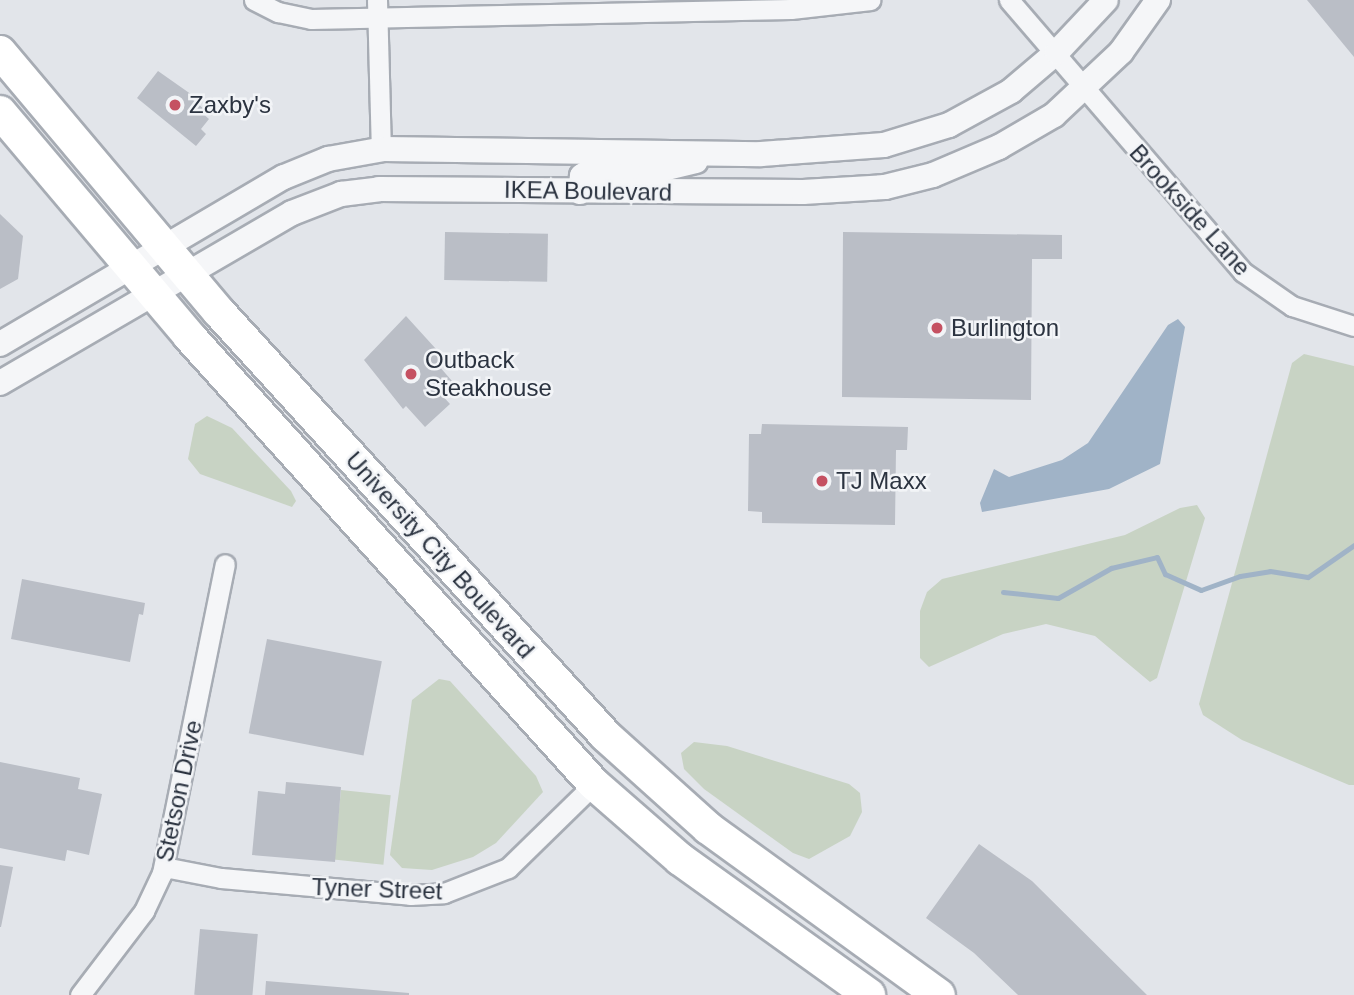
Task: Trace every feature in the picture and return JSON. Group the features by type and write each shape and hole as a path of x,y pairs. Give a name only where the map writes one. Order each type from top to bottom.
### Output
{"main road":[{"name":"University City Boulevard","path":"0,52 189,276 635,764 733,847 939,995"},
{"name":"University City Boulevard","path":"0,112 130,267 594,784 680,859 869,995"}],"street":[{"path":"254,0 294,17 377,7 786,9 870,0"},
{"name":"Brookside Lane","path":"1009,0 1057,52 1243,272 1292,306 1354,326"},
{"name":"IKEA Boulevard","path":"0,344 298,170 336,157 381,150 724,153 849,151 919,136 994,102 1057,52 1105,0"},
{"path":"1085,88 1084,75 1090,62 1140,0"},
{"name":"IKEA Boulevard","path":"0,383 189,276 292,213 353,191 803,192 885,187 933,175 999,147 1054,115 1121,52 1158,0"},
{"path":"377,7 381,150"},
{"path":"580,192 582,176 590,171 657,171 724,153"},
{"name":"Stetson Drive","path":"79,995 144,911 164,867 225,564"},
{"name":"Tyner Street","path":"164,867 220,878 410,895 444,893 508,868 594,784"}],"green space":[{"path":"1304,354 1354,366 1354,785 1242,740 1203,715 1199,704 1292,363"},
{"path":"207,416 232,428 291,491 296,501 292,507 200,474 188,459 195,424"},
{"path":"1197,505 1205,518 1157,678 1150,682 1095,636 1046,624 1003,634 929,667 920,658 920,611 927,592 942,579 1125,535 1180,508"},
{"path":"439,679 450,681 536,776 543,792 496,843 473,857 432,870 402,868 390,855 412,700"},
{"path":"694,742 727,746 849,784 860,793 862,812 850,836 809,859 793,853 704,789 684,769 681,753"},
{"path":"341,790 391,795 383,865 334,860"}],"water":[{"path":"1178,319 1185,327 1160,464 1109,489 982,512 980,503 994,469 1009,477 1062,460 1088,443 1168,325"}],"building":[{"path":"1307,0 1354,0 1354,57"},
{"path":"158,71 195,97 193,100 204,109 202,113 209,119 201,129 206,134 196,146 137,98"},
{"path":"0,214 23,236 18,279 0,289"},
{"path":"445,232 548,234 547,282 444,280"},
{"name":"Burlington","path":"843,232 1062,235 1062,259 1032,259 1031,400 842,397"},
{"name":"Outback Steakhouse","path":"406,316 446,360 439,366 452,381 439,392 450,404 425,427 406,406 403,409 364,360"},
{"name":"TJ Maxx","path":"762,424 908,427 907,450 896,450 895,525 762,523 762,512 748,511 749,434 761,434"},
{"path":"22,579 145,603 143,615 139,614 130,662 11,639"},
{"path":"267,639 382,661 364,756 249,733"},
{"path":"0,762 80,778 78,789 102,794 89,855 67,850 65,861 0,848"},
{"path":"286,782 341,787 335,862 252,855 258,791 285,794"},
{"path":"979,844 1032,881 1147,995 1018,995 974,953 926,918"},
{"path":"0,865 13,867 1,927 0,927"},
{"path":"200,929 258,934 252,995 194,995"},
{"path":"266,981 409,993 409,995 265,995"}],"waterway":[{"path":"1003,592 1058,598 1111,568 1157,557 1165,574 1201,590 1240,576 1270,571 1308,577 1354,545"}],"place":[{"name":"Zaxby's","path":"175,105"},
{"name":"Burlington","path":"937,328"},
{"name":"Outback Steakhouse","path":"411,374"},
{"name":"TJ Maxx","path":"822,481"}]}
